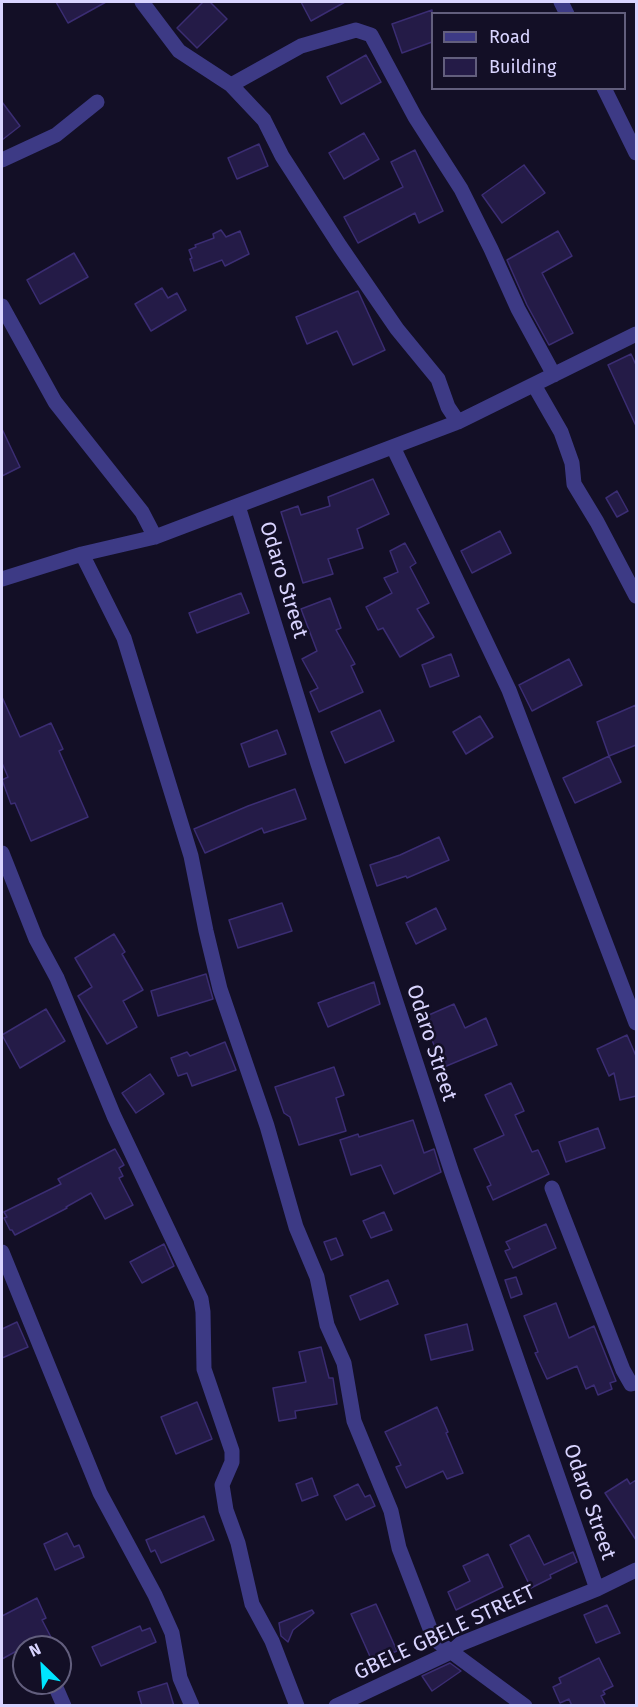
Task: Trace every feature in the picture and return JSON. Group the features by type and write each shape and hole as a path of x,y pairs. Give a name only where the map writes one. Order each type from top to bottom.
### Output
{"street":[{"path":"142,2 179,51 231,85 264,120 282,156 340,246 397,329 438,379 448,406 458,422"},
{"path":"231,85 301,46 356,30 371,35 415,117 460,189 518,309 554,375"},
{"path":"605,90 636,153"},
{"path":"2,160 56,135 97,102"},
{"path":"2,306 55,402 142,512 155,537"},
{"path":"2,579 82,554 155,537 458,422 636,334"},
{"path":"534,386 561,432 572,463 574,484 636,596"},
{"path":"393,447 509,690 636,1023"},
{"name":"Odaro Street","path":"238,506 322,775 452,1173 597,1589"},
{"path":"82,554 124,638 191,856 220,989 267,1126 296,1227 317,1277 327,1325 344,1363 354,1421 391,1511 399,1548 434,1640 525,1706"},
{"path":"2,853 36,939 62,988 114,1116 201,1299 204,1369 232,1451 232,1462 222,1485 226,1510 238,1543 252,1604 272,1641 297,1706"},
{"path":"552,1188 623,1370 631,1384 636,1383"},
{"path":"2,1252 100,1493 155,1595 172,1633 180,1678 192,1706"},
{"name":"GBELE GBELE STREET","path":"336,1706 451,1652 460,1644 597,1589 636,1570"}],"building":[{"path":"56,2 106,2 68,23"},
{"path":"203,2 210,2 227,19 197,48 177,28"},
{"path":"301,2 345,2 311,21"},
{"path":"432,10 431,42 402,53 392,24"},
{"path":"366,55 381,82 341,104 327,77"},
{"path":"2,102 20,126 2,140"},
{"path":"364,133 379,159 344,179 329,153"},
{"path":"259,144 268,166 237,179 228,158"},
{"path":"415,150 443,211 419,223 415,213 358,243 344,217 403,187 391,162"},
{"path":"524,165 545,193 502,223 482,195"},
{"path":"221,230 226,237 240,231 249,254 225,266 222,260 194,271 189,250 196,247 195,245 214,238 213,234"},
{"path":"558,231 572,256 542,273 573,333 549,345 527,305 507,260"},
{"path":"74,253 88,277 40,304 27,280"},
{"path":"162,288 168,298 177,293 186,310 151,331 135,304"},
{"path":"358,291 385,350 353,365 337,331 307,344 296,317"},
{"path":"631,354 636,365 636,426 608,365"},
{"path":"2,429 20,467 2,476"},
{"path":"373,479 389,514 357,529 363,548 328,559 333,574 303,583 281,512 298,506 301,515 330,506 328,497"},
{"path":"617,491 628,511 617,517 606,498"},
{"path":"500,531 511,553 472,573 461,551"},
{"path":"405,543 416,563 410,567 429,603 417,609 434,637 400,657 383,628 378,630 366,607 392,593 384,578 398,572 390,551"},
{"path":"241,593 249,613 197,633 189,613"},
{"path":"330,598 341,628 336,630 355,664 351,666 363,692 319,712 310,692 318,688 302,659 317,651 301,609"},
{"path":"451,654 459,676 430,687 422,665"},
{"path":"569,659 582,685 532,711 519,685"},
{"path":"2,697 20,737 51,723 63,749 59,751 88,817 31,841 15,803 11,804 2,780 8,777 2,763"},
{"path":"636,705 636,745 609,756 597,722"},
{"path":"380,710 394,741 345,763 331,732"},
{"path":"480,716 493,737 466,754 453,732"},
{"path":"277,730 286,754 249,767 241,744"},
{"path":"609,756 621,782 575,803 563,778"},
{"path":"295,789 306,819 264,833 262,828 205,853 194,829"},
{"path":"439,837 449,860 407,878 406,876 377,886 370,865 400,855"},
{"path":"282,903 292,931 238,948 229,920"},
{"path":"436,908 446,929 416,944 406,923"},
{"path":"114,934 125,952 122,954 143,990 123,1001 137,1027 107,1044 78,996 92,987 75,958"},
{"path":"206,974 213,999 158,1016 151,991"},
{"path":"374,982 380,1004 328,1027 318,1003"},
{"path":"454,1004 465,1028 486,1018 497,1045 444,1067 422,1018"},
{"path":"46,1009 65,1041 20,1068 2,1035"},
{"path":"627,1035 636,1056 636,1096 620,1100 614,1073 609,1076 597,1049"},
{"path":"225,1042 236,1070 192,1086 187,1073 178,1076 171,1058 187,1052 190,1056"},
{"path":"334,1067 344,1095 336,1098 346,1131 299,1145 290,1117 284,1113 275,1087"},
{"path":"150,1074 164,1094 136,1113 122,1093"},
{"path":"511,1083 524,1111 515,1115 532,1152 538,1150 549,1174 493,1200 487,1187 491,1185 474,1149 504,1135 485,1095"},
{"path":"413,1120 424,1153 434,1149 441,1172 394,1194 381,1165 351,1175 340,1140 358,1134 359,1137"},
{"path":"598,1128 605,1148 566,1162 559,1142"},
{"path":"115,1149 124,1165 119,1168 123,1176 119,1178 133,1205 105,1219 91,1193 15,1235 10,1230 4,1218 7,1217 4,1212 61,1184 58,1179"},
{"path":"384,1212 392,1230 371,1238 363,1221"},
{"path":"546,1224 556,1248 513,1268 505,1251 510,1249 506,1242"},
{"path":"336,1238 343,1255 331,1260 324,1242"},
{"path":"164,1244 174,1266 142,1283 130,1262"},
{"path":"516,1277 522,1294 511,1298 505,1280"},
{"path":"388,1280 398,1304 360,1320 350,1296"},
{"path":"556,1303 569,1338 594,1326 616,1381 610,1383 612,1389 598,1395 594,1385 586,1389 577,1366 547,1379 535,1353 538,1352 524,1316"},
{"path":"17,1322 28,1347 2,1358 2,1329"},
{"path":"467,1324 473,1350 431,1360 425,1335"},
{"path":"321,1347 329,1378 333,1378 337,1404 295,1411 296,1418 279,1421 273,1388 306,1382 299,1352"},
{"path":"197,1402 212,1439 176,1454 161,1417"},
{"path":"437,1407 463,1473 447,1479 443,1471 406,1488 396,1467 401,1465 385,1432"},
{"path":"312,1478 318,1495 302,1501 296,1484"},
{"path":"627,1479 630,1484 636,1480 636,1540 605,1493"},
{"path":"358,1484 365,1497 370,1495 375,1506 346,1520 334,1496"},
{"path":"204,1516 214,1540 161,1563 155,1550 151,1552 146,1540"},
{"path":"67,1533 74,1547 79,1545 84,1557 55,1570 44,1544"},
{"path":"529,1535 544,1565 573,1552 577,1562 550,1575 551,1578 531,1588 510,1545"},
{"path":"488,1554 503,1587 456,1610 448,1592 470,1581 463,1566"},
{"path":"37,1598 46,1618 42,1620 50,1635 12,1635 12,1654 2,1659 2,1616"},
{"path":"376,1604 397,1651 372,1661 351,1614"},
{"path":"607,1605 620,1633 596,1643 584,1615"},
{"path":"312,1610 314,1613 293,1630 288,1642 281,1636 279,1623"},
{"path":"140,1626 142,1631 150,1628 156,1642 101,1666 92,1647"},
{"path":"599,1658 613,1686 603,1691 605,1694 601,1696 606,1706 572,1706 569,1699 560,1703 553,1687 561,1683 559,1678"},
{"path":"450,1663 461,1671 432,1691 422,1676"},
{"path":"167,1683 174,1706 142,1706 138,1692"}]}
